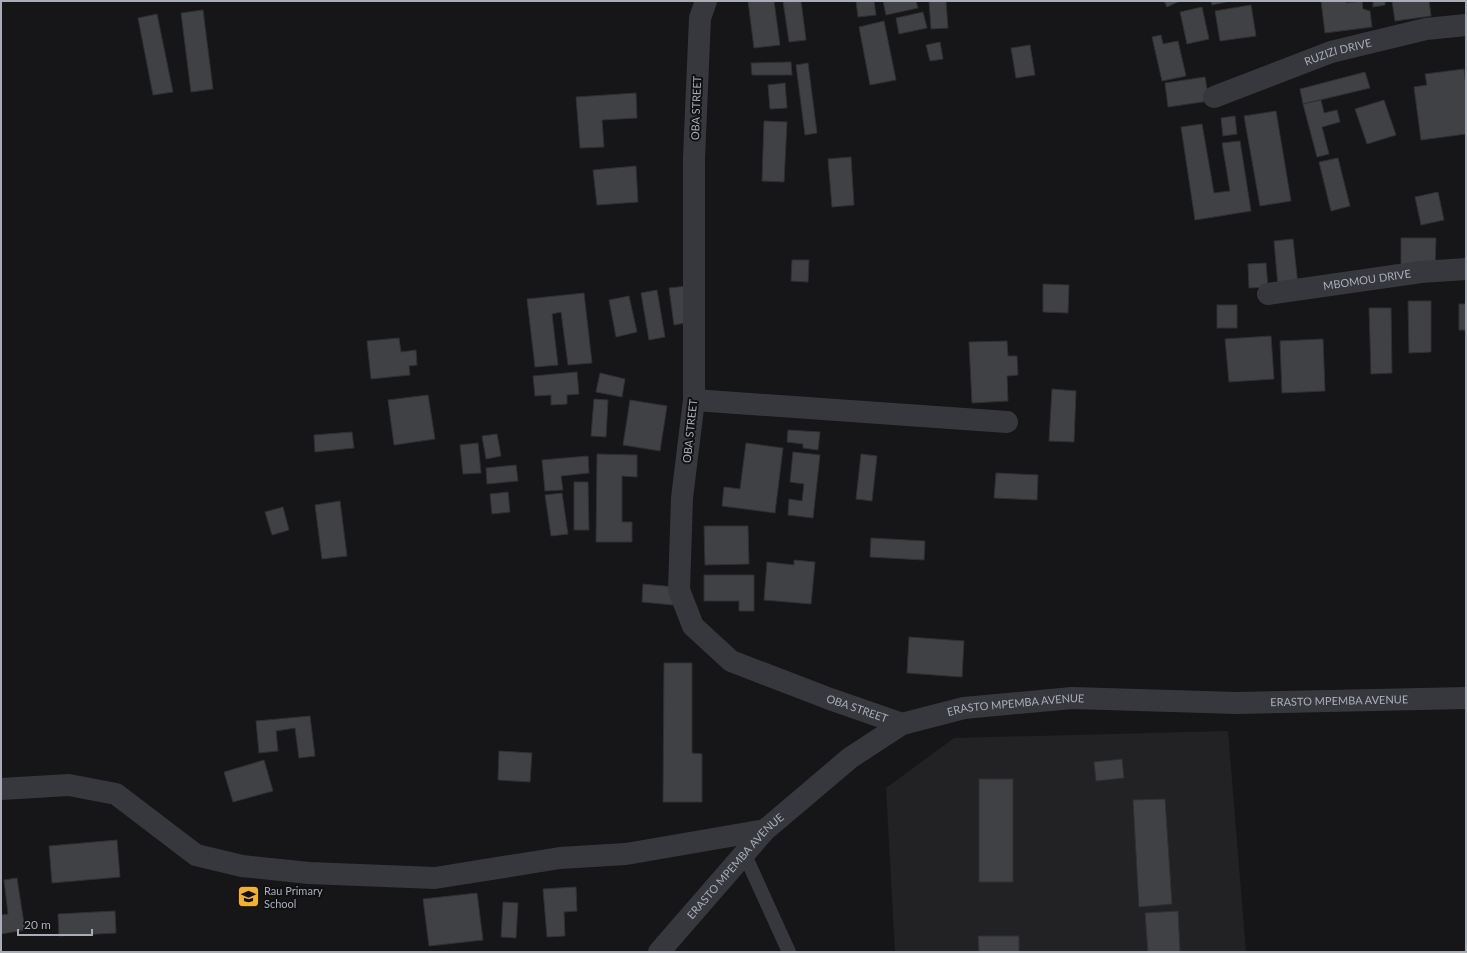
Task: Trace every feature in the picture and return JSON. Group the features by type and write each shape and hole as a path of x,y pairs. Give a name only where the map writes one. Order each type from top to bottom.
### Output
{"street":[{"name":"OBA STREET","path":"706,1 700,18 694,158 694,400 682,498 679,590 693,626 731,661 830,699 902,724"},
{"name":"RUZIZI DRIVE","path":"1214,97 1331,52 1426,30 1466,25"},
{"name":"MBOMOU DRIVE","path":"1268,294 1420,272 1466,269"},
{"path":"694,400 1007,422"},
{"name":"ERASTO MPEMBA AVENUE","path":"659,952 765,830 850,758 902,724 964,708 1072,698 1236,702 1466,698"},
{"path":"1,789 69,785 116,794 196,855 242,866 309,873 435,878 560,858 648,850 765,830"}],"lane":[{"path":"744,853 789,952"}],"shaded area":[{"path":"1228,731 1246,952 895,952 886,788 954,738"}],"building":[{"path":"748,1 774,1 780,45 754,48"},
{"path":"783,1 801,1 806,40 789,42"},
{"path":"856,1 874,1 876,15 858,17"},
{"path":"883,1 916,1 918,8 886,15"},
{"path":"929,1 946,1 948,28 931,29"},
{"path":"1164,1 1180,1 1167,7"},
{"path":"1211,1 1231,1 1212,5"},
{"path":"1321,1 1346,1 1346,3 1362,1 1363,9 1370,11 1372,27 1325,33"},
{"path":"1373,1 1385,1 1385,5 1373,7"},
{"path":"1392,1 1429,1 1431,16 1395,21"},
{"path":"1251,5 1256,36 1220,41 1215,11"},
{"path":"1202,7 1209,39 1187,44 1180,12"},
{"path":"203,10 213,89 191,92 181,13"},
{"path":"923,12 927,28 899,34 896,18"},
{"path":"157,14 173,92 153,95 138,18"},
{"path":"884,21 896,80 870,85 859,27"},
{"path":"1161,35 1163,44 1178,41 1186,76 1162,81 1152,37"},
{"path":"940,42 943,59 930,61 926,45"},
{"path":"1030,45 1035,75 1016,78 1011,48"},
{"path":"791,62 792,75 752,75 751,63"},
{"path":"808,63 817,133 805,135 796,65"},
{"path":"1464,69 1466,88 1466,134 1421,140 1414,87 1427,85 1425,74"},
{"path":"1365,72 1370,88 1303,104 1300,89"},
{"path":"1205,77 1209,101 1168,107 1165,83"},
{"path":"785,83 787,108 770,109 768,85"},
{"path":"636,93 637,118 602,120 604,147 580,148 576,97"},
{"path":"1321,100 1324,113 1337,110 1340,122 1322,127 1329,154 1317,157 1303,104"},
{"path":"1384,100 1396,135 1367,144 1355,109"},
{"path":"1276,111 1291,201 1260,206 1244,116"},
{"path":"1235,116 1237,134 1223,136 1221,118"},
{"path":"764,121 787,122 784,182 762,181"},
{"path":"1202,124 1214,193 1230,191 1222,143 1240,141 1251,211 1195,220 1181,127"},
{"path":"851,157 854,205 832,207 828,159"},
{"path":"1338,158 1350,206 1331,211 1319,162"},
{"path":"636,166 638,202 597,205 593,170"},
{"path":"1438,192 1444,220 1421,225 1415,197"},
{"path":"1401,238 1436,238 1435,270 1401,270"},
{"path":"1293,239 1298,285 1278,287 1274,241"},
{"path":"792,260 809,260 808,282 791,281"},
{"path":"1266,263 1268,287 1249,288 1248,264"},
{"path":"1043,284 1069,285 1068,313 1043,312"},
{"path":"687,286 691,322 674,325 669,288"},
{"path":"657,290 665,337 649,340 641,293"},
{"path":"584,293 592,363 568,365 561,312 552,314 558,365 535,367 527,299"},
{"path":"629,296 637,332 616,337 609,300"},
{"path":"1408,301 1431,301 1431,352 1409,353"},
{"path":"1459,304 1466,304 1466,330 1459,330"},
{"path":"1217,305 1237,305 1237,328 1217,328"},
{"path":"1369,308 1391,308 1392,373 1371,374"},
{"path":"1271,336 1274,379 1229,382 1225,339"},
{"path":"399,338 401,352 416,350 417,365 409,366 410,375 371,379 367,341"},
{"path":"1323,339 1325,391 1282,393 1280,341"},
{"path":"1007,341 1008,356 1017,356 1018,375 1007,376 1008,401 972,403 969,342"},
{"path":"577,372 579,394 567,395 567,404 551,405 551,395 535,396 533,376"},
{"path":"600,373 625,379 622,397 596,392"},
{"path":"1052,389 1076,391 1074,442 1049,441"},
{"path":"428,395 435,439 394,445 388,400"},
{"path":"594,399 608,400 606,437 591,436"},
{"path":"630,400 667,406 660,451 623,445"},
{"path":"788,430 820,432 818,450 803,448 803,444 787,442"},
{"path":"352,432 354,448 315,452 314,435"},
{"path":"497,434 501,456 486,459 482,436"},
{"path":"478,443 481,473 463,474 460,445"},
{"path":"746,443 783,448 775,513 722,506 724,487 740,489"},
{"path":"793,452 820,455 813,518 788,515 789,499 802,501 804,484 790,482"},
{"path":"597,454 637,455 637,477 622,476 622,522 632,522 632,542 596,542"},
{"path":"861,454 877,456 872,501 856,499"},
{"path":"588,456 589,473 561,476 563,490 545,491 542,460"},
{"path":"516,465 518,481 487,484 486,468"},
{"path":"996,473 1038,475 1037,500 994,498"},
{"path":"574,482 588,482 589,530 574,530"},
{"path":"508,492 510,512 492,514 490,494"},
{"path":"562,493 568,534 551,536 545,495"},
{"path":"340,501 347,556 322,559 315,505"},
{"path":"283,507 289,530 272,535 265,512"},
{"path":"704,526 748,526 749,564 705,565"},
{"path":"871,538 925,541 924,560 870,557"},
{"path":"794,560 815,562 811,604 764,600 767,562 794,565"},
{"path":"704,575 754,575 754,611 739,611 739,601 704,601"},
{"path":"643,584 675,587 673,605 642,602"},
{"path":"909,637 964,641 962,677 907,673"},
{"path":"664,663 692,663 692,753 702,754 702,802 663,802"},
{"path":"310,716 315,756 299,758 295,728 276,731 278,751 259,753 256,721"},
{"path":"499,751 532,753 530,782 498,780"},
{"path":"1122,759 1124,778 1096,781 1094,762"},
{"path":"264,760 273,791 233,802 224,772"},
{"path":"979,779 1013,779 1013,882 979,882"},
{"path":"1165,799 1172,904 1139,907 1133,800"},
{"path":"117,840 120,877 52,883 49,846"},
{"path":"17,878 25,930 1,934 1,915 8,914 4,880"},
{"path":"576,887 577,911 564,912 565,936 547,937 543,889"},
{"path":"477,893 483,940 429,946 423,899"},
{"path":"503,902 518,903 516,938 501,937"},
{"path":"115,911 116,933 59,936 58,914"},
{"path":"1178,911 1180,952 1148,952 1145,913"},
{"path":"978,936 1019,936 1019,952 979,952"}],"place":[{"name":"Rau Primary School","path":"249,897"}]}
